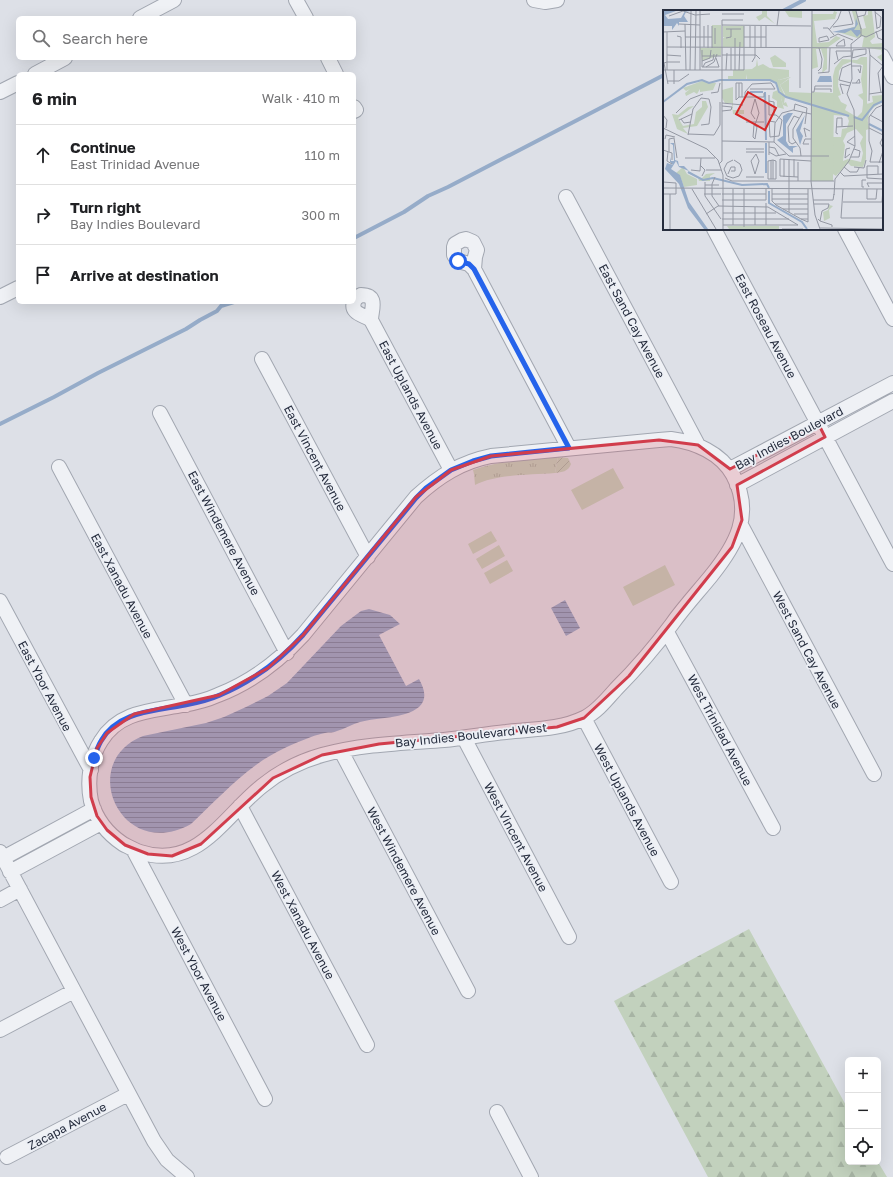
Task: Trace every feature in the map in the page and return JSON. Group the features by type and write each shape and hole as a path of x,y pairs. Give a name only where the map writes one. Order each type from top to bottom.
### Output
{"street":[{"path":"144,16 174,0"},
{"path":"296,0 305,16"},
{"path":"534,0 545,2 557,0"},
{"path":"883,58 893,77"},
{"path":"39,72 61,60"},
{"path":"329,60 335,72"},
{"path":"0,92 16,84"},
{"name":"East Sand Cay Avenue","path":"566,197 698,446"},
{"name":"East Roseau Avenue","path":"715,230 893,564"},
{"path":"846,230 893,319"},
{"path":"474,269 569,448"},
{"path":"0,297 16,289"},
{"name":"East Uplands Avenue","path":"371,320 451,470"},
{"name":"East Vincent Avenue","path":"262,360 368,557"},
{"name":"Bay Indies Boulevard","path":"97,816 90,797 89,784 94,758 102,740 107,733 117,724 134,714 186,705 219,695 238,686 268,668 287,652 303,635 416,498 426,488 451,470 473,461 491,456 671,439 689,442 698,446 715,456 730,470 893,383"},
{"name":"Bay Indies Boulevard","path":"737,484 893,401"},
{"name":"East Windemere Avenue","path":"160,413 287,652"},
{"name":"East Xanadu Avenue","path":"59,467 186,705"},
{"name":"Bay Indies Boulevard West","path":"97,816 116,838 125,845 157,856 172,856 185,852 201,844 240,806 273,778 289,768 322,755 379,744 464,738 557,726 584,718 607,700 667,632 673,622 722,562 737,537 742,520 742,504 737,484 730,470"},
{"name":"West Sand Cay Avenue","path":"741,525 874,774"},
{"name":"East Ybor Avenue","path":"0,601 91,770"},
{"name":"West Trinidad Avenue","path":"667,632 772,828"},
{"name":"West Uplands Avenue","path":"584,718 671,882"},
{"name":"West Vincent Avenue","path":"464,738 569,937"},
{"name":"West Windemere Avenue","path":"341,751 468,991"},
{"name":"West Xanadu Avenue","path":"240,806 367,1045"},
{"path":"97,816 2,855 128,1094 161,1153 174,1167 187,1177"},
{"path":"10,872 97,816"},
{"name":"West Ybor Avenue","path":"133,849 265,1099"},
{"path":"0,900 20,889"},
{"path":"0,1030 74,991"},
{"name":"Zacapa Avenue","path":"7,1157 128,1094"},
{"path":"497,1112 531,1177"}],"highlighted area":[{"path":"818,423 825,437 737,485 742,520 732,547 629,676 584,718 557,727 379,744 322,755 273,778 201,844 172,856 148,854 125,845 107,830 97,816 91,797 90,777 97,748 107,733 134,714 219,695 268,668 303,635 416,497 451,470 491,456 659,440 698,445 730,469"}],"green space":[{"path":"558,457 555,473 503,477 483,481 475,485 473,470 504,462"},
{"path":"558,457 568,458 571,464 566,470 555,473"},
{"path":"613,468 624,488 582,510 571,490"},
{"path":"491,531 497,541 473,554 468,544"},
{"path":"499,545 505,556 482,569 476,559"},
{"path":"507,560 513,571 490,584 484,573"},
{"path":"665,565 675,585 633,606 623,587"},
{"path":"749,929 845,1104 845,1165 880,1165 887,1177 708,1177 614,1001"}],"water":[{"path":"565,600 580,628 566,636 551,608"},
{"path":"369,609 390,615 400,624 379,635 406,686 419,679 424,690 424,701 419,707 406,714 367,720 336,732 314,736 282,749 247,772 191,824 166,832 145,830 127,820 116,804 110,786 112,766 123,749 143,736 206,723 224,717 268,696 287,683 341,626 361,611"}],"waterway":[{"path":"785,10 804,0"},
{"path":"356,237 404,212 428,196 663,76"},
{"path":"0,424 186,329 217,311 221,306 228,304"}],"route":[{"path":"94,758 97,748 107,733 117,724 134,714 186,705 219,695 252,678 277,661 303,635 416,498 426,488 451,470 473,461 491,456 569,448 474,269 469,264 458,261"}]}
